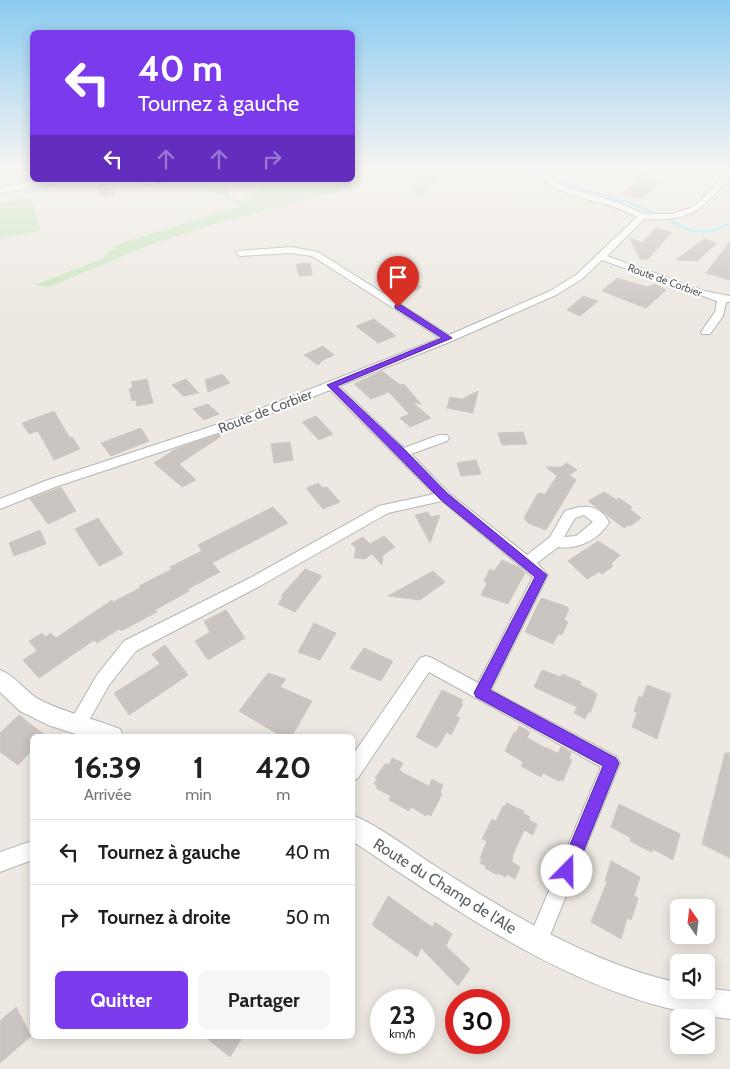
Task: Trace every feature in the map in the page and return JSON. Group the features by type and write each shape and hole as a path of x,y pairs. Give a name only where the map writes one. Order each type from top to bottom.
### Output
{"street":[{"name":"Route de Corbier","path":"0,504 50,484 233,424 553,294 579,277 640,219"},
{"path":"240,253 291,250 315,254 448,338"},
{"name":"Route de Corbier","path":"601,257 701,293 725,298"},
{"path":"706,332 718,317 725,298"},
{"path":"331,385 402,452 444,496 542,575 481,693"},
{"path":"402,452 443,438"},
{"path":"77,725 103,680 130,646 196,610 255,582 384,509 444,496"},
{"path":"527,563 555,540"},
{"path":"355,768 426,663 611,763 537,944"},
{"path":"0,680 28,704 48,715 106,734"},
{"name":"Route du Champ de l'Ale","path":"355,829 537,944 586,968 632,986 681,999 730,1005"},
{"path":"0,862 30,852"}],"green space":[{"path":"0,219 37,219 41,231 0,238"},
{"path":"198,219 234,219 149,245 49,287 35,285 102,259 119,244"}],"building":[{"path":"656,228 672,232 648,259 640,259 629,237 642,243"},
{"path":"704,239 717,243 697,261 676,260"},
{"path":"730,242 730,280 706,273"},
{"path":"310,263 312,275 299,276 296,264"},
{"path":"617,278 647,287 655,284 666,290 646,308 602,291"},
{"path":"407,279 422,287 401,298 386,288"},
{"path":"583,296 598,301 580,316 567,310"},
{"path":"374,319 396,336 378,343 356,326"},
{"path":"323,346 334,355 323,360 318,365 304,355"},
{"path":"382,371 400,385 404,384 421,404 412,402 431,418 410,427 400,418 409,414 389,392 371,399 354,384"},
{"path":"222,374 230,383 208,392 205,380"},
{"path":"147,379 153,403 137,406 136,400 132,401 129,389 133,388 131,382"},
{"path":"186,379 199,393 183,396 172,385"},
{"path":"478,391 473,413 447,408 450,397 462,399"},
{"path":"208,404 219,414 204,420 193,409"},
{"path":"54,411 70,438 72,437 80,449 54,460 38,431 29,434 22,423"},
{"path":"316,416 333,434 319,440 302,422"},
{"path":"141,428 149,441 111,456 101,443"},
{"path":"523,432 527,444 502,445 498,433"},
{"path":"219,434 220,437 179,464 196,480 182,487 154,463 176,449"},
{"path":"290,442 293,460 274,463 271,444"},
{"path":"476,460 481,474 461,476 457,463"},
{"path":"567,463 577,470 569,475 576,480 546,530 528,523 524,518 538,493 545,494 557,476 546,467 561,467"},
{"path":"318,483 323,488 327,487 340,502 323,509 306,488"},
{"path":"61,487 76,511 48,524 30,499"},
{"path":"604,492 617,500 619,498 632,507 630,509 641,518 624,528 588,501"},
{"path":"273,507 288,523 212,563 220,572 155,610 157,612 121,631 119,629 97,643 94,640 39,678 23,660 37,651 29,641 42,633 45,637 51,633 56,638 112,600 113,602 140,588 139,586 172,569 170,567 202,551 198,545"},
{"path":"428,512 431,517 440,515 430,543 415,515"},
{"path":"98,518 123,554 99,566 75,529"},
{"path":"40,530 46,544 14,556 9,543"},
{"path":"384,536 395,547 383,555 382,565 372,554 365,559 354,558 356,548 351,544 363,537 370,544"},
{"path":"598,541 620,555 611,564 613,566 602,574 599,572 587,579 568,561"},
{"path":"502,560 518,567 525,573 508,604 481,595 487,583 484,581 490,569 494,571"},
{"path":"305,569 322,576 295,612 278,604 283,597 281,596"},
{"path":"433,571 445,582 420,600 388,596"},
{"path":"541,598 568,607 567,609 569,610 564,620 568,622 562,635 558,634 553,644 525,632"},
{"path":"226,610 245,638 208,660 195,641 210,632 204,621"},
{"path":"314,623 336,633 320,660 298,652"},
{"path":"165,645 188,675 129,715 114,693 160,664 152,654"},
{"path":"364,648 393,661 381,681 350,668"},
{"path":"542,670 561,677 562,674 581,682 580,685 595,692 597,695 590,713 588,712 585,719 574,713 577,707 534,687"},
{"path":"268,673 286,679 280,687 312,701 293,734 278,734 239,711"},
{"path":"647,685 671,694 657,739 632,727 637,713 634,711 639,696 642,698"},
{"path":"442,690 463,700 461,703 463,704 456,716 460,718 451,735 447,732 437,748 416,737"},
{"path":"19,715 43,734 30,734 30,752 18,765 0,752 0,733"},
{"path":"519,726 530,732 527,738 542,746 558,753 561,747 571,753 569,759 572,760 563,781 543,773 541,777 521,766 523,762 505,751"},
{"path":"725,753 730,753 730,858 702,844"},
{"path":"392,758 403,763 399,770 405,774 429,786 432,779 443,785 440,792 442,794 431,816 427,814 426,816 411,807 409,811 389,800 391,796 376,788 377,786 374,784 377,779 375,778 386,763 389,765"},
{"path":"506,803 524,811 523,813 530,817 529,820 537,824 533,835 524,830 513,855 512,862 520,867 515,879 507,874 506,877 498,873 497,875 480,863 482,859 480,858 487,841 482,839 492,819 496,821"},
{"path":"619,804 680,834 673,860 653,849 652,852 641,847 630,841 631,838 611,827"},
{"path":"611,861 640,877 634,896 638,898 635,909 631,920 627,918 621,939 591,922 607,882 605,881"},
{"path":"388,896 432,927 435,922 452,934 446,946 470,969 458,986 421,948 417,957 372,925"},
{"path":"16,1007 30,1037 0,1063 0,1021"},
{"path":"208,1039 241,1039 230,1057"}],"waterway":[{"path":"672,222 704,232 730,224"}],"route":[{"path":"398,307 448,338 331,385 402,452 444,496 542,575 481,693 611,763 567,871"}]}
